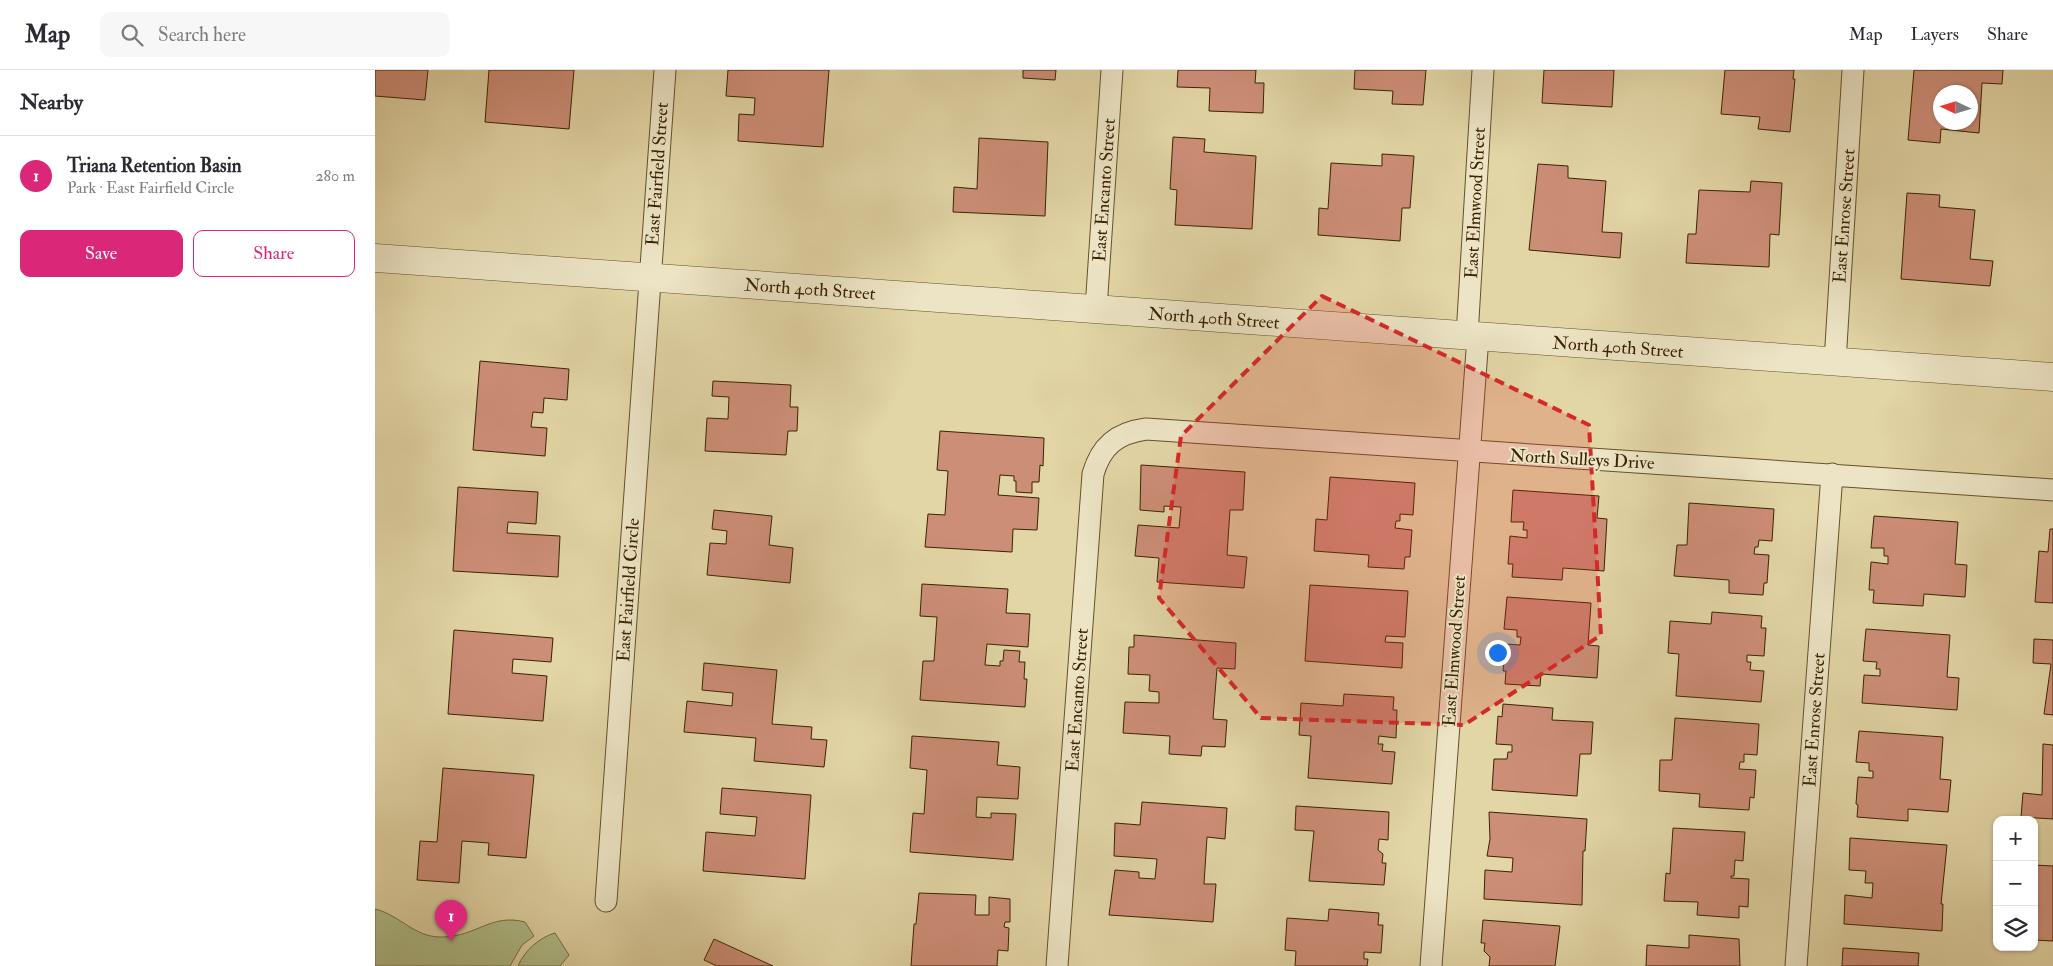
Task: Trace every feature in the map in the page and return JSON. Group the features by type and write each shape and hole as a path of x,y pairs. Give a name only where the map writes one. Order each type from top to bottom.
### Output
{"street":[{"name":"East Fairfield Street","path":"649,278 665,70"},
{"name":"East Encanto Street","path":"1096,309 1112,70"},
{"name":"East Elmwood Street","path":"1431,966 1469,452 1483,70"},
{"name":"East Enrose Street","path":"1835,362 1853,70"},
{"name":"North 40th Street","path":"375,258 2053,377"},
{"name":"East Fairfield Circle","path":"606,901 649,278"},
{"name":"North Sulleys Drive","path":"1113,439 1124,433 1146,430 2053,490"},
{"name":"East Encanto Street","path":"1057,966 1093,474 1097,463 1113,439"},
{"name":"East Enrose Street","path":"1796,966 1832,474"}],"highlighted area":[{"path":"1322,296 1589,425 1601,635 1464,725 1261,718 1159,598 1181,436"}],"green space":[{"path":"375,909 424,934 432,936 454,936 493,923 513,920 525,922 534,936 522,945 510,966 375,966"},
{"path":"555,933 569,955 560,966 518,966 524,955 533,945"}],"building":[{"path":"375,70 428,70 425,100 375,96"},
{"path":"489,70 574,70 569,129 485,122"},
{"path":"728,70 829,70 823,147 738,141 739,114 754,115 755,98 726,96"},
{"path":"1023,70 1056,70 1055,80 1023,78"},
{"path":"1178,70 1256,70 1255,83 1264,83 1263,113 1209,111 1210,88 1177,87"},
{"path":"1355,70 1426,70 1423,105 1392,104 1393,91 1354,89"},
{"path":"1544,70 1614,70 1612,107 1542,103"},
{"path":"1725,70 1794,70 1793,79 1795,79 1790,132 1758,129 1760,117 1721,114"},
{"path":"1914,70 2003,70 2002,84 1982,83 1979,133 1950,130 1978,130 1978,85 1933,85 1933,130 1941,130 1940,143 1908,140"},
{"path":"1173,137 1205,139 1204,152 1256,156 1252,229 1175,225 1177,190 1170,189"},
{"path":"979,138 1048,142 1045,216 953,212 954,187 977,189"},
{"path":"1382,154 1414,156 1410,208 1402,208 1400,241 1318,235 1319,208 1328,209 1331,163 1382,166"},
{"path":"1538,164 1568,166 1568,178 1606,181 1602,232 1622,233 1620,258 1529,250"},
{"path":"1751,181 1782,183 1779,235 1770,234 1769,267 1686,263 1688,234 1696,234 1699,190 1750,192"},
{"path":"1907,193 1940,195 1939,207 1975,210 1970,259 1993,261 1990,286 1901,279"},
{"path":"480,361 569,369 567,400 544,398 543,413 533,412 531,427 547,428 545,456 473,450"},
{"path":"713,381 791,385 790,407 798,407 797,431 788,431 786,455 705,451 707,418 728,419 729,397 712,396"},
{"path":"940,431 1044,438 1043,466 1040,465 1039,482 1032,482 1032,493 1016,492 1014,476 1000,475 998,495 1039,498 1037,530 1013,529 1012,552 925,547 928,514 945,515 948,471 937,470"},
{"path":"1141,465 1245,472 1243,510 1230,510 1227,555 1247,557 1244,588 1157,582 1159,558 1135,556 1138,525 1179,528 1181,507 1164,506 1164,512 1140,510"},
{"path":"1330,477 1415,483 1413,515 1400,514 1400,521 1396,521 1395,528 1412,530 1410,557 1405,557 1404,569 1368,567 1369,555 1314,551 1316,519 1327,520"},
{"path":"458,487 538,492 536,524 508,522 507,533 560,536 558,577 453,571"},
{"path":"1513,490 1599,496 1597,518 1607,519 1604,571 1563,568 1562,580 1512,577 1513,564 1508,564 1510,536 1527,538 1527,530 1523,530 1524,522 1511,522"},
{"path":"1689,503 1774,509 1772,541 1759,540 1754,554 1769,555 1767,583 1764,583 1763,595 1729,593 1729,580 1674,576 1677,545 1687,545"},
{"path":"714,510 772,516 769,545 793,548 790,583 707,575 710,543 726,544 727,531 712,529"},
{"path":"1874,516 1958,522 1955,564 1967,565 1965,597 1924,594 1923,606 1873,603 1874,590 1869,590 1871,562 1888,564 1888,556 1884,556 1884,548 1871,548"},
{"path":"2050,529 2053,529 2053,603 2035,602 2039,551 2048,552"},
{"path":"922,584 1008,589 1006,613 1030,614 1028,647 987,644 985,665 1000,666 1000,661 1003,661 1004,650 1020,651 1019,662 1025,662 1024,679 1027,679 1025,707 920,700 923,661 934,661 937,617 920,616"},
{"path":"1310,585 1408,591 1405,637 1386,636 1385,642 1403,643 1402,668 1305,661"},
{"path":"1507,597 1591,603 1588,645 1599,646 1597,678 1541,674 1540,686 1505,684 1506,671 1503,671 1506,644 1520,645 1521,637 1517,637 1517,630 1504,629"},
{"path":"1712,612 1762,616 1761,628 1766,628 1764,656 1747,655 1747,662 1751,662 1750,670 1764,671 1761,702 1676,696 1679,654 1668,653 1670,621 1711,624"},
{"path":"1866,629 1950,635 1947,677 1959,678 1957,710 1862,703 1864,675 1880,676 1880,669 1876,669 1877,662 1863,661"},
{"path":"454,630 553,638 551,662 513,659 512,673 547,676 543,721 448,714"},
{"path":"1134,635 1236,643 1235,669 1217,668 1213,719 1227,720 1225,747 1202,746 1201,756 1169,754 1170,736 1123,733 1125,702 1159,703 1159,692 1149,691 1150,675 1128,674 1129,647 1134,647"},
{"path":"2034,639 2053,640 2053,715 2044,714 2051,664 2033,663"},
{"path":"704,663 777,670 772,724 812,727 811,739 827,740 824,767 754,761 756,738 684,732 687,701 732,706 733,693 702,690"},
{"path":"1344,694 1394,697 1393,710 1397,710 1396,738 1379,736 1378,744 1383,744 1382,751 1395,752 1392,784 1308,778 1311,736 1299,735 1301,703 1343,706"},
{"path":"1503,704 1553,708 1552,720 1593,722 1591,754 1580,754 1577,796 1492,790 1494,759 1507,759 1508,752 1512,752 1512,745 1496,744 1498,716 1502,717"},
{"path":"1675,718 1759,724 1757,755 1744,754 1744,762 1740,762 1739,769 1756,770 1754,798 1750,797 1749,810 1699,807 1700,794 1659,791 1660,760 1672,760"},
{"path":"1859,731 1943,737 1940,779 1951,780 1948,812 1908,809 1908,821 1857,817 1858,777 1873,778 1873,771 1869,771 1869,763 1856,762"},
{"path":"912,736 999,742 997,765 1020,767 1018,799 977,797 976,817 991,818 991,813 1016,814 1013,860 910,852 913,813 924,814 927,770 910,768"},
{"path":"2043,744 2053,745 2053,819 2038,818 2038,816 2021,816 2023,793 2042,795"},
{"path":"443,768 534,775 526,858 488,855 489,843 462,841 459,883 417,880 420,841 437,842"},
{"path":"722,788 811,795 805,879 703,871 706,832 755,836 757,817 720,814"},
{"path":"1142,802 1227,808 1225,839 1207,837 1204,884 1216,884 1213,922 1109,915 1115,870 1139,872 1139,878 1155,879 1157,859 1114,856 1115,823 1140,825"},
{"path":"1296,806 1389,812 1388,840 1379,839 1378,850 1383,854 1382,863 1386,863 1384,885 1309,881 1314,831 1295,830"},
{"path":"1489,812 1587,819 1585,851 1583,851 1582,905 1484,899 1485,870 1512,872 1513,858 1487,856 1490,839"},
{"path":"1673,828 1745,832 1743,861 1735,860 1734,876 1731,876 1731,878 1749,879 1748,907 1739,906 1739,918 1697,915 1698,902 1664,901 1666,873 1670,874"},
{"path":"1850,838 1947,845 1941,904 1943,904 1942,931 1844,924 1845,895 1872,898 1873,883 1865,883 1866,871 1849,870"},
{"path":"2038,865 2053,866 2053,941 2038,940"},
{"path":"919,893 976,895 975,915 989,915 989,897 1010,899 1010,922 1005,922 1004,927 1009,928 1008,951 998,950 997,966 911,966 914,924 916,924"},
{"path":"1329,909 1379,913 1378,925 1383,925 1381,953 1364,952 1364,959 1368,959 1367,966 1295,966 1296,951 1285,950 1287,918 1328,921"},
{"path":"1483,920 1560,926 1555,966 1489,966 1490,957 1484,951 1485,943 1481,943"},
{"path":"1689,935 1739,939 1740,966 1646,966 1647,945 1689,948"},
{"path":"714,939 773,966 717,966 704,960"},
{"path":"1843,948 1919,953 1918,966 1842,966"}],"place":[{"name":"Triana Retention Basin","path":"451,941"}]}
